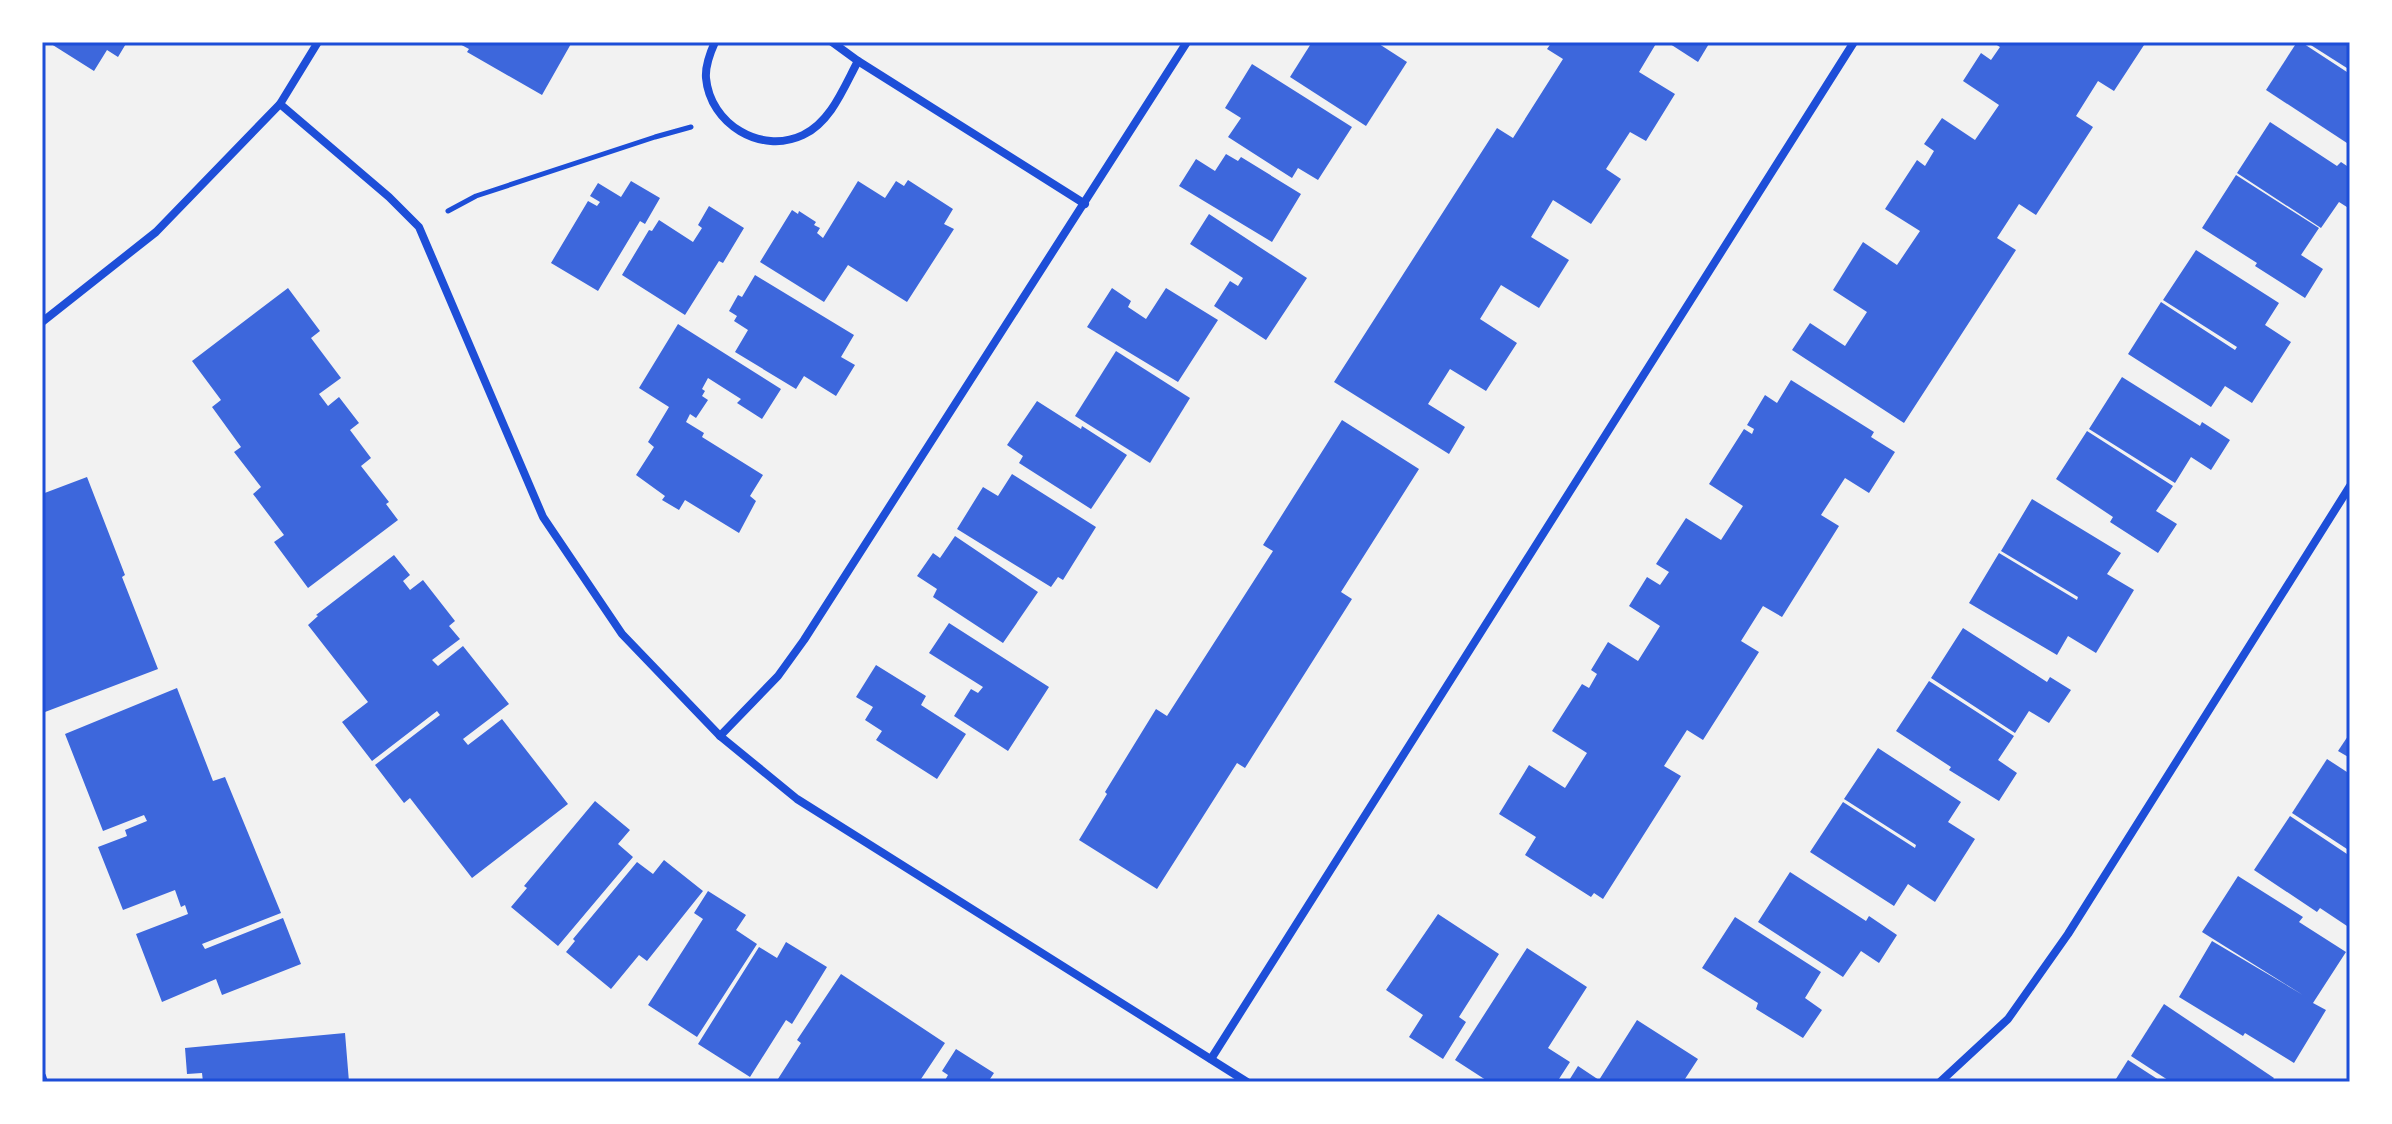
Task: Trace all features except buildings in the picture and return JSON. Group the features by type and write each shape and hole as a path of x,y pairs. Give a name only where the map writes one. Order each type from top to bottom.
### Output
{"street":[{"path":"42,322 156,232 280,104 318,42"},
{"path":"715,42 709,55 706,77 711,100 723,119 740,133 760,140 783,141 804,135 822,122 858,61"},
{"path":"832,42 1085,204"},
{"path":"720,736 778,676 804,640 1187,42"},
{"path":"1211,1059 1854,42"},
{"path":"280,104 389,197 419,227 543,517 622,634 720,736 797,799 1247,1082"},
{"path":"1940,1082 2008,1019 2068,934 2350,486"},
{"path":"42,1076 44,1082"}],"path":[{"path":"419,227 476,196 655,137 723,119"}]}
